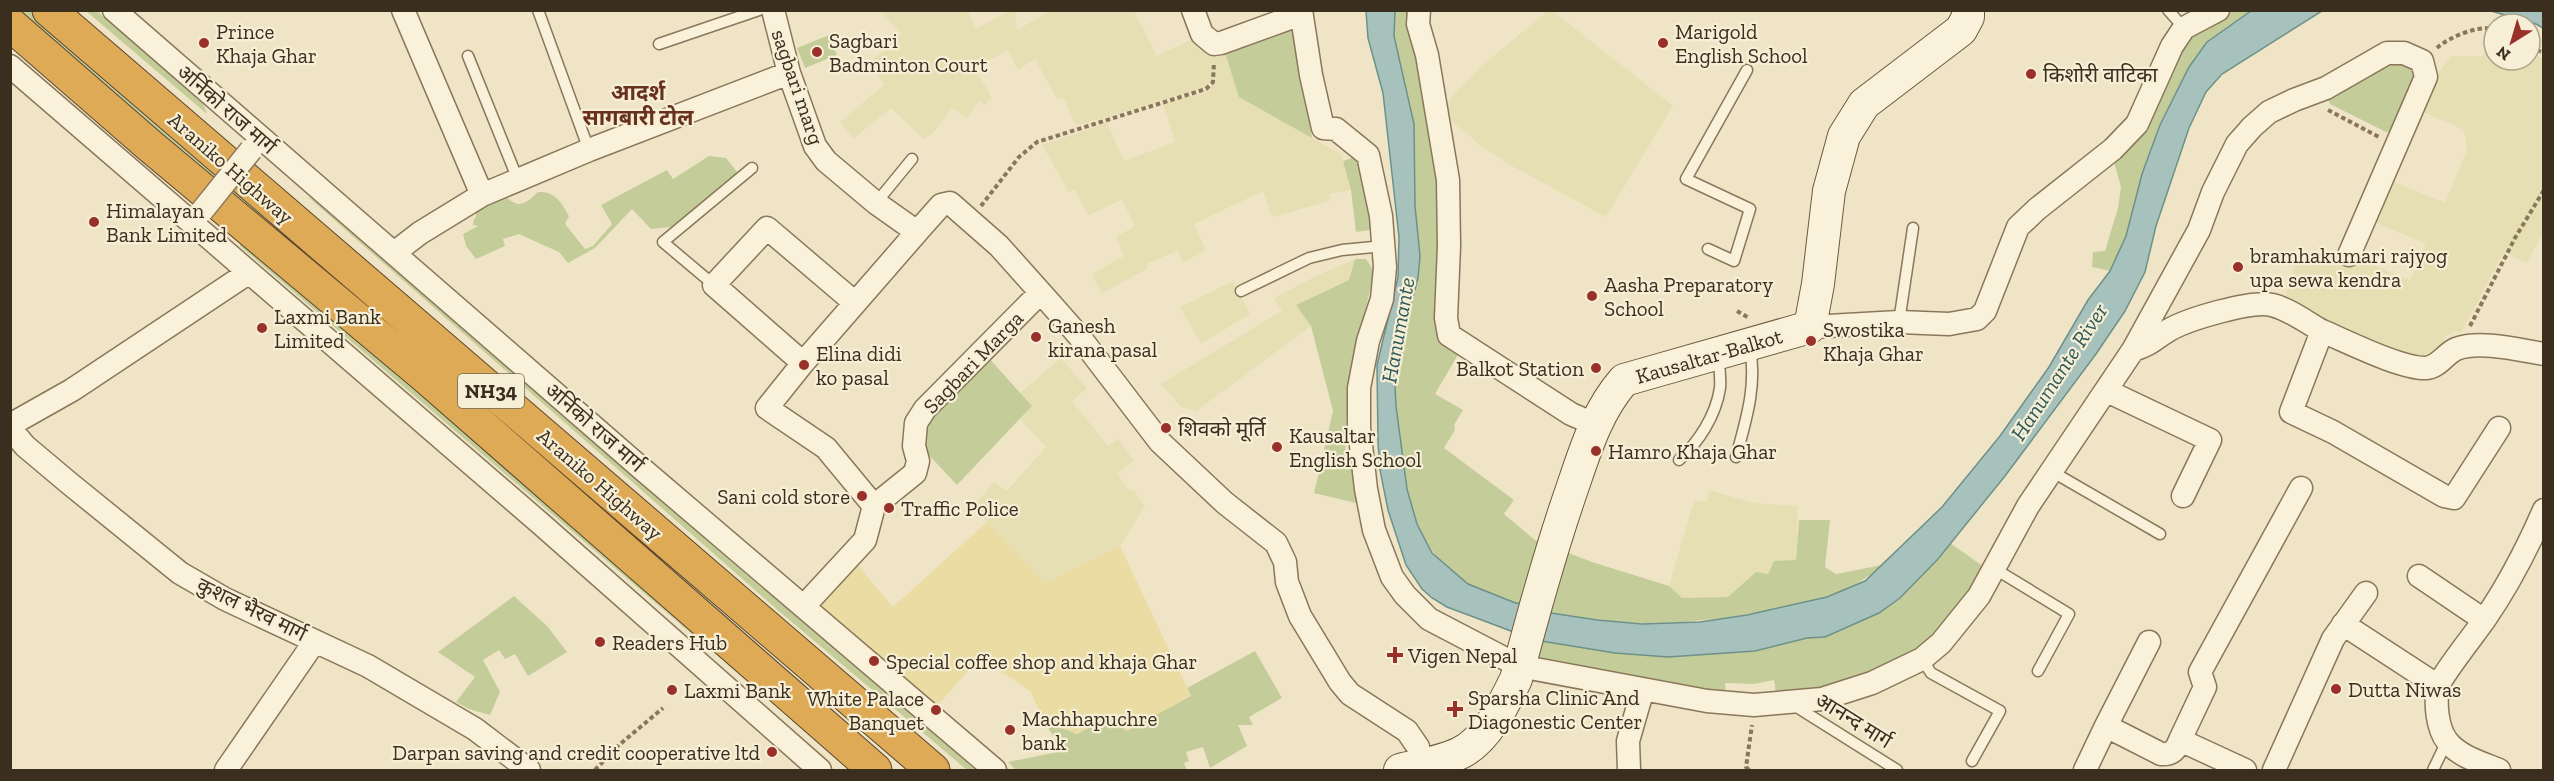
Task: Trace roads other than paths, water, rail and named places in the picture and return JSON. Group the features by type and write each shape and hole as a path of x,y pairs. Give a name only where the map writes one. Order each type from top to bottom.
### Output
{"highway":[{"name":"Araniko Highway","path":"49,10 933,771"},
{"name":"Araniko Highway","path":"10,24 149,145 460,407 875,771"}],"main road":[{"path":"1810,327 1818,284 1829,191 1844,136 1864,104 1960,30 1968,17 1968,10"},
{"name":"Kausaltar-Balkot","path":"1411,767 1458,754 1476,742 1510,692 1559,525 1594,424 1611,395 1624,380 1810,327"}],"street":[{"name":"अर्निको राज मार्ग","path":"114,10 995,771"},
{"path":"403,10 482,195"},
{"name":"sagbari marg","path":"773,10 789,72 815,146 826,161 876,203 917,232"},
{"path":"1193,10 1202,34 1215,44 1301,12 1311,75 1323,128 1336,129 1368,155 1374,174 1385,267 1382,299 1368,341 1359,388 1359,428 1374,530 1392,577 1405,595 1430,619 1520,660 1643,688 1707,701 1754,705 1789,703 1822,699 1872,683 1922,659 1960,621 1979,596 2014,529 2133,350 2199,230 2213,192 2237,144 2269,112 2326,88 2387,53 2404,53 2422,61 2426,77 2349,255"},
{"path":"1419,10 1418,24 1427,55 1448,180 1449,246 1446,318 1449,335 1571,414 1594,424"},
{"path":"1810,327 1899,322 1949,324 1977,319 1985,311 2018,227 2113,148 2137,124 2172,46 2184,28 2218,10"},
{"path":"10,66 541,524 820,771"},
{"path":"394,253 420,233 482,195 789,72"},
{"path":"202,211 251,150"},
{"path":"804,606 866,540 874,506 826,448 767,408 854,302 940,205 950,203 999,246 1079,336 1160,442 1225,503 1276,543 1285,562 1287,582 1300,616 1340,682 1350,694 1407,731 1418,747 1411,767"},
{"path":"803,363 714,285 767,228 854,302"},
{"path":"10,427 72,390 248,273"},
{"name":"Sagbari Marga","path":"874,506 915,473 918,461 914,446 916,423 925,409 1041,293"},
{"path":"2133,350 2151,344 2170,330 2202,318 2254,304 2278,308 2322,331 2386,358 2425,368 2437,365 2458,348 2470,346 2505,347 2544,354"},
{"path":"2322,331 2291,412 2333,432 2444,496 2454,498 2499,428"},
{"path":"2107,391 2210,440 2183,496"},
{"name":"कुशल‌ भैरव मार्ग","path":"10,427 18,452 180,573 225,599 368,666 475,729 521,767"},
{"path":"2106,726 2161,754 2173,752 2205,687 2200,672 2301,488"},
{"path":"2499,771 2475,760 2447,741 2441,731 2438,713 2438,686 2484,620 2525,554 2544,510"},
{"path":"2420,576 2484,620"},
{"path":"2274,771 2333,639 2367,593"},
{"path":"2343,624 2438,686"},
{"path":"226,771 315,640"},
{"path":"2085,771 2149,642"},
{"path":"1629,771 1628,741 1632,719 1643,688"},
{"path":"2180,740 2245,771"}],"lane":[{"path":"538,10 590,150"},
{"path":"659,44 759,10"},
{"path":"2168,10 2184,28"},
{"path":"468,56 518,180"},
{"path":"1708,249 1734,261 1750,209 1686,179 1747,70"},
{"path":"876,203 912,159"},
{"path":"714,285 663,242 752,168"},
{"path":"1899,322 1913,228"},
{"path":"1241,291 1309,258 1342,250 1384,246"},
{"path":"1736,457 1749,409 1753,378 1749,345"},
{"path":"1679,460 1692,448 1712,415 1720,387 1718,354"},
{"path":"2051,471 2160,534"},
{"path":"1995,569 2069,614 2038,671"},
{"path":"1922,659 1931,673 2000,711 1971,761"},
{"name":"आनन्द मार्ग","path":"1789,703 1897,771"},
{"path":"2433,771 2447,741"}],"water":[{"path":"1366,11 1395,11 1394,36 1414,124 1415,206 1420,256 1418,278 1394,366 1396,406 1407,489 1417,524 1432,553 1468,584 1513,602 1551,613 1642,624 1700,622 1747,615 1827,597 1865,581 1942,507 2000,436 2049,367 2088,300 2110,271 2126,236 2142,174 2160,125 2189,67 2207,42 2251,11 2322,11 2222,74 2206,92 2189,128 2156,226 2145,272 2125,311 2096,354 2005,476 1938,559 1900,598 1879,613 1825,637 1807,638 1755,651 1668,657 1615,653 1535,640 1447,607 1422,589 1406,565 1388,510 1380,470 1377,365 1398,277 1399,237 1383,93 1368,38"},
{"path":"2491,11 2543,11 2543,28 2542,12"}],"place":[{"name":"Prince Khaja Ghar","path":"204,43"},
{"name":"Marigold English School","path":"1663,43"},
{"name":"Sagbari Badminton Court","path":"817,52"},
{"name":"किशोरी वाटिका","path":"2031,74"},
{"name":"Himalayan Bank Limited","path":"94,222"},
{"name":"bramhakumari rajyog upa sewa kendra","path":"2238,267"},
{"name":"Aasha Preparatory School","path":"1592,296"},
{"name":"Laxmi Bank Limited","path":"262,328"},
{"name":"Ganesh kirana pasal","path":"1036,337"},
{"name":"Swostika Khaja Ghar","path":"1811,341"},
{"name":"Elina didi ko pasal","path":"804,365"},
{"name":"Balkot Station","path":"1596,368"},
{"name":"शिवको मूर्ति","path":"1166,428"},
{"name":"Kausaltar English School","path":"1277,447"},
{"name":"Hamro Khaja Ghar","path":"1596,451"},
{"name":"Sani cold store","path":"862,496"},
{"name":"Traffic Police","path":"889,508"},
{"name":"Readers Hub","path":"600,642"},
{"name":"Vigen Nepal","path":"1395,655"},
{"name":"Special coffee shop and khaja Ghar","path":"874,661"},
{"name":"Dutta Niwas","path":"2336,689"},
{"name":"Laxmi Bank","path":"672,690"},
{"name":"Sparsha Clinic And Diagonestic Center","path":"1455,709"},
{"name":"White Palace Banquet","path":"936,710"},
{"name":"Machhapuchre bank","path":"1010,730"},
{"name":"Darpan saving and credit cooperative ltd","path":"772,752"}],"district":[{"name":"आदर्श सागबारी टोल","path":"638,104"}],"water label":[{"name":"Hanumante","path":"1398,330"},
{"name":"Hanumante River","path":"2059,372"}]}
